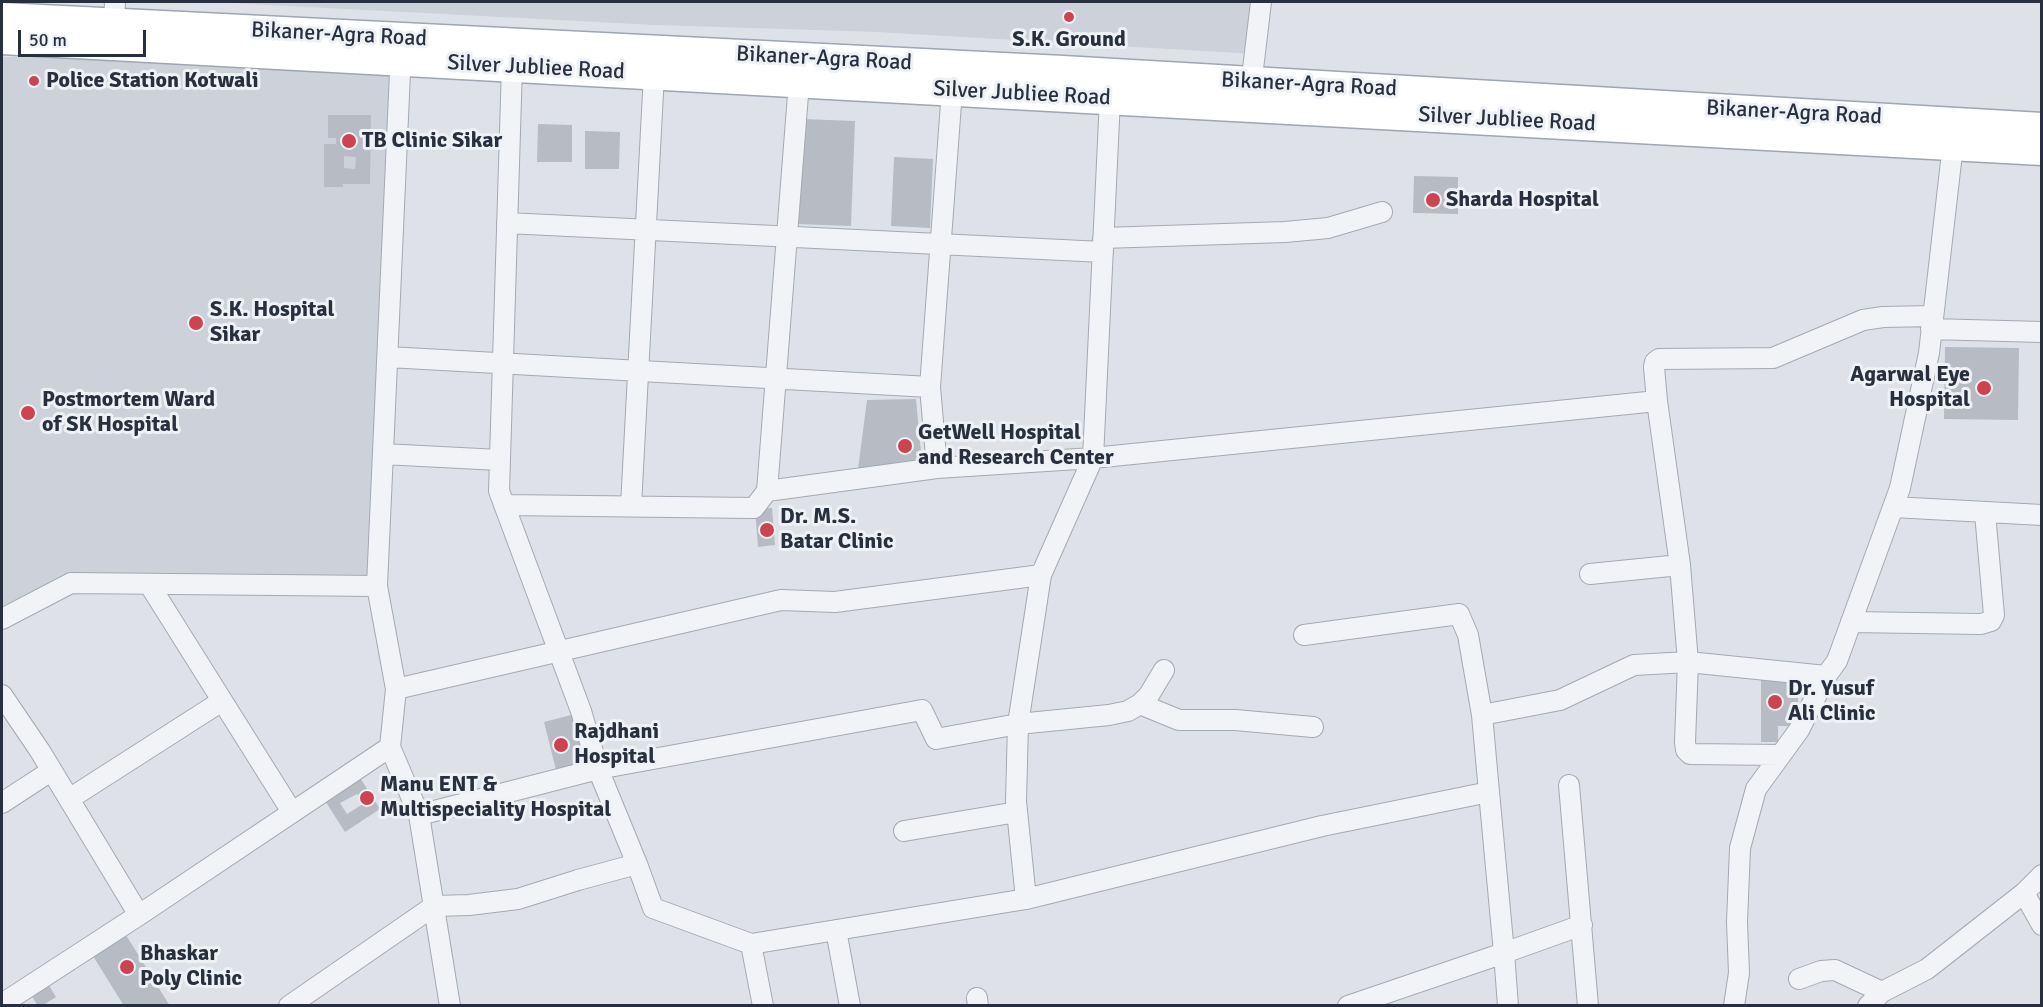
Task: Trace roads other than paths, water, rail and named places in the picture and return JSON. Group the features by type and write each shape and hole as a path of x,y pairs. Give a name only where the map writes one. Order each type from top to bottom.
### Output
{"main road":[{"name":"Bikaner-Agra Road","path":"2,18 114,13 401,49 1250,94"},
{"name":"Silver Jubliee Road","path":"2,39 401,49 512,66 1110,99 1250,94 1954,134 2042,150"},
{"path":"1954,134 2042,128"}],"street":[{"path":"1250,94 1261,2"},
{"path":"401,49 377,586 396,689 390,747 419,815 450,1005"},
{"path":"512,66 498,491 581,711 598,769 653,908 751,944 1026,899 1322,826 1489,792"},
{"path":"631,506 654,74"},
{"path":"504,505 754,508 767,491 799,82"},
{"path":"937,468 930,387 952,90"},
{"path":"1026,899 1016,801 1018,724 1041,575 1093,458 1110,99"},
{"path":"1734,1005 1739,973 1737,922 1740,848 1756,789 1799,730 1826,676 1838,661 1900,488 1929,353 1954,134"},
{"path":"507,223 940,244 1103,245 1328,228 1382,212"},
{"path":"1780,755 1690,754 1686,750 1688,662 1680,564 1657,401 1655,362 1659,359 1773,358 1863,321 1882,317 2042,332"},
{"path":"388,357 930,387"},
{"path":"767,491 937,468 1093,458 1657,401"},
{"path":"383,454 499,460"},
{"path":"1893,507 2042,515"},
{"path":"1851,622 1981,624 1991,621 1994,615 1985,513"},
{"path":"1590,574 1680,564"},
{"path":"396,689 781,600 835,602 1041,575"},
{"path":"2,619 71,583 377,586"},
{"path":"149,584 292,812"},
{"path":"1304,635 1459,614 1468,635 1482,715 1508,1005"},
{"path":"1482,715 1560,700 1634,665 1688,662 1826,676"},
{"path":"419,815 598,769 922,710 936,739 1018,724 1109,715 1128,711 1140,704 1149,695 1164,670"},
{"path":"2,695 69,799 139,915"},
{"path":"69,799 222,701"},
{"path":"1140,704 1179,720 1235,720 1313,727"},
{"path":"2,1004 390,747"},
{"path":"2,803 51,771"},
{"path":"1569,785 1588,1005"},
{"path":"904,831 1017,812"},
{"path":"289,1005 434,906 469,905 518,898 637,864"},
{"path":"1799,979 1821,971 1835,970 1875,999 1927,969 2024,893 2042,875"},
{"path":"2024,893 2042,925"},
{"path":"1348,1005 1582,925"},
{"path":"836,930 850,1005"},
{"path":"751,944 763,1005"}],"place":[{"name":"S.K. Ground","path":"1069,17"},
{"name":"Police Station Kotwali","path":"34,81"},
{"name":"TB Clinic Sikar","path":"349,141"},
{"name":"Sharda Hospital","path":"1433,200"},
{"name":"S.K. Hospital Sikar","path":"196,323"},
{"name":"Agarwal Eye Hospital","path":"1984,388"},
{"name":"Postmortem Ward of SK Hospital","path":"28,413"},
{"name":"GetWell Hospital and Research Center","path":"905,446"},
{"name":"Dr. M.S. Batar Clinic","path":"767,530"},
{"name":"Dr. Yusuf Ali Clinic","path":"1775,702"},
{"name":"Rajdhani Hospital","path":"561,745"},
{"name":"Manu ENT & Multispeciality Hospital","path":"367,798"},
{"name":"Bhaskar Poly Clinic","path":"127,967"}]}
